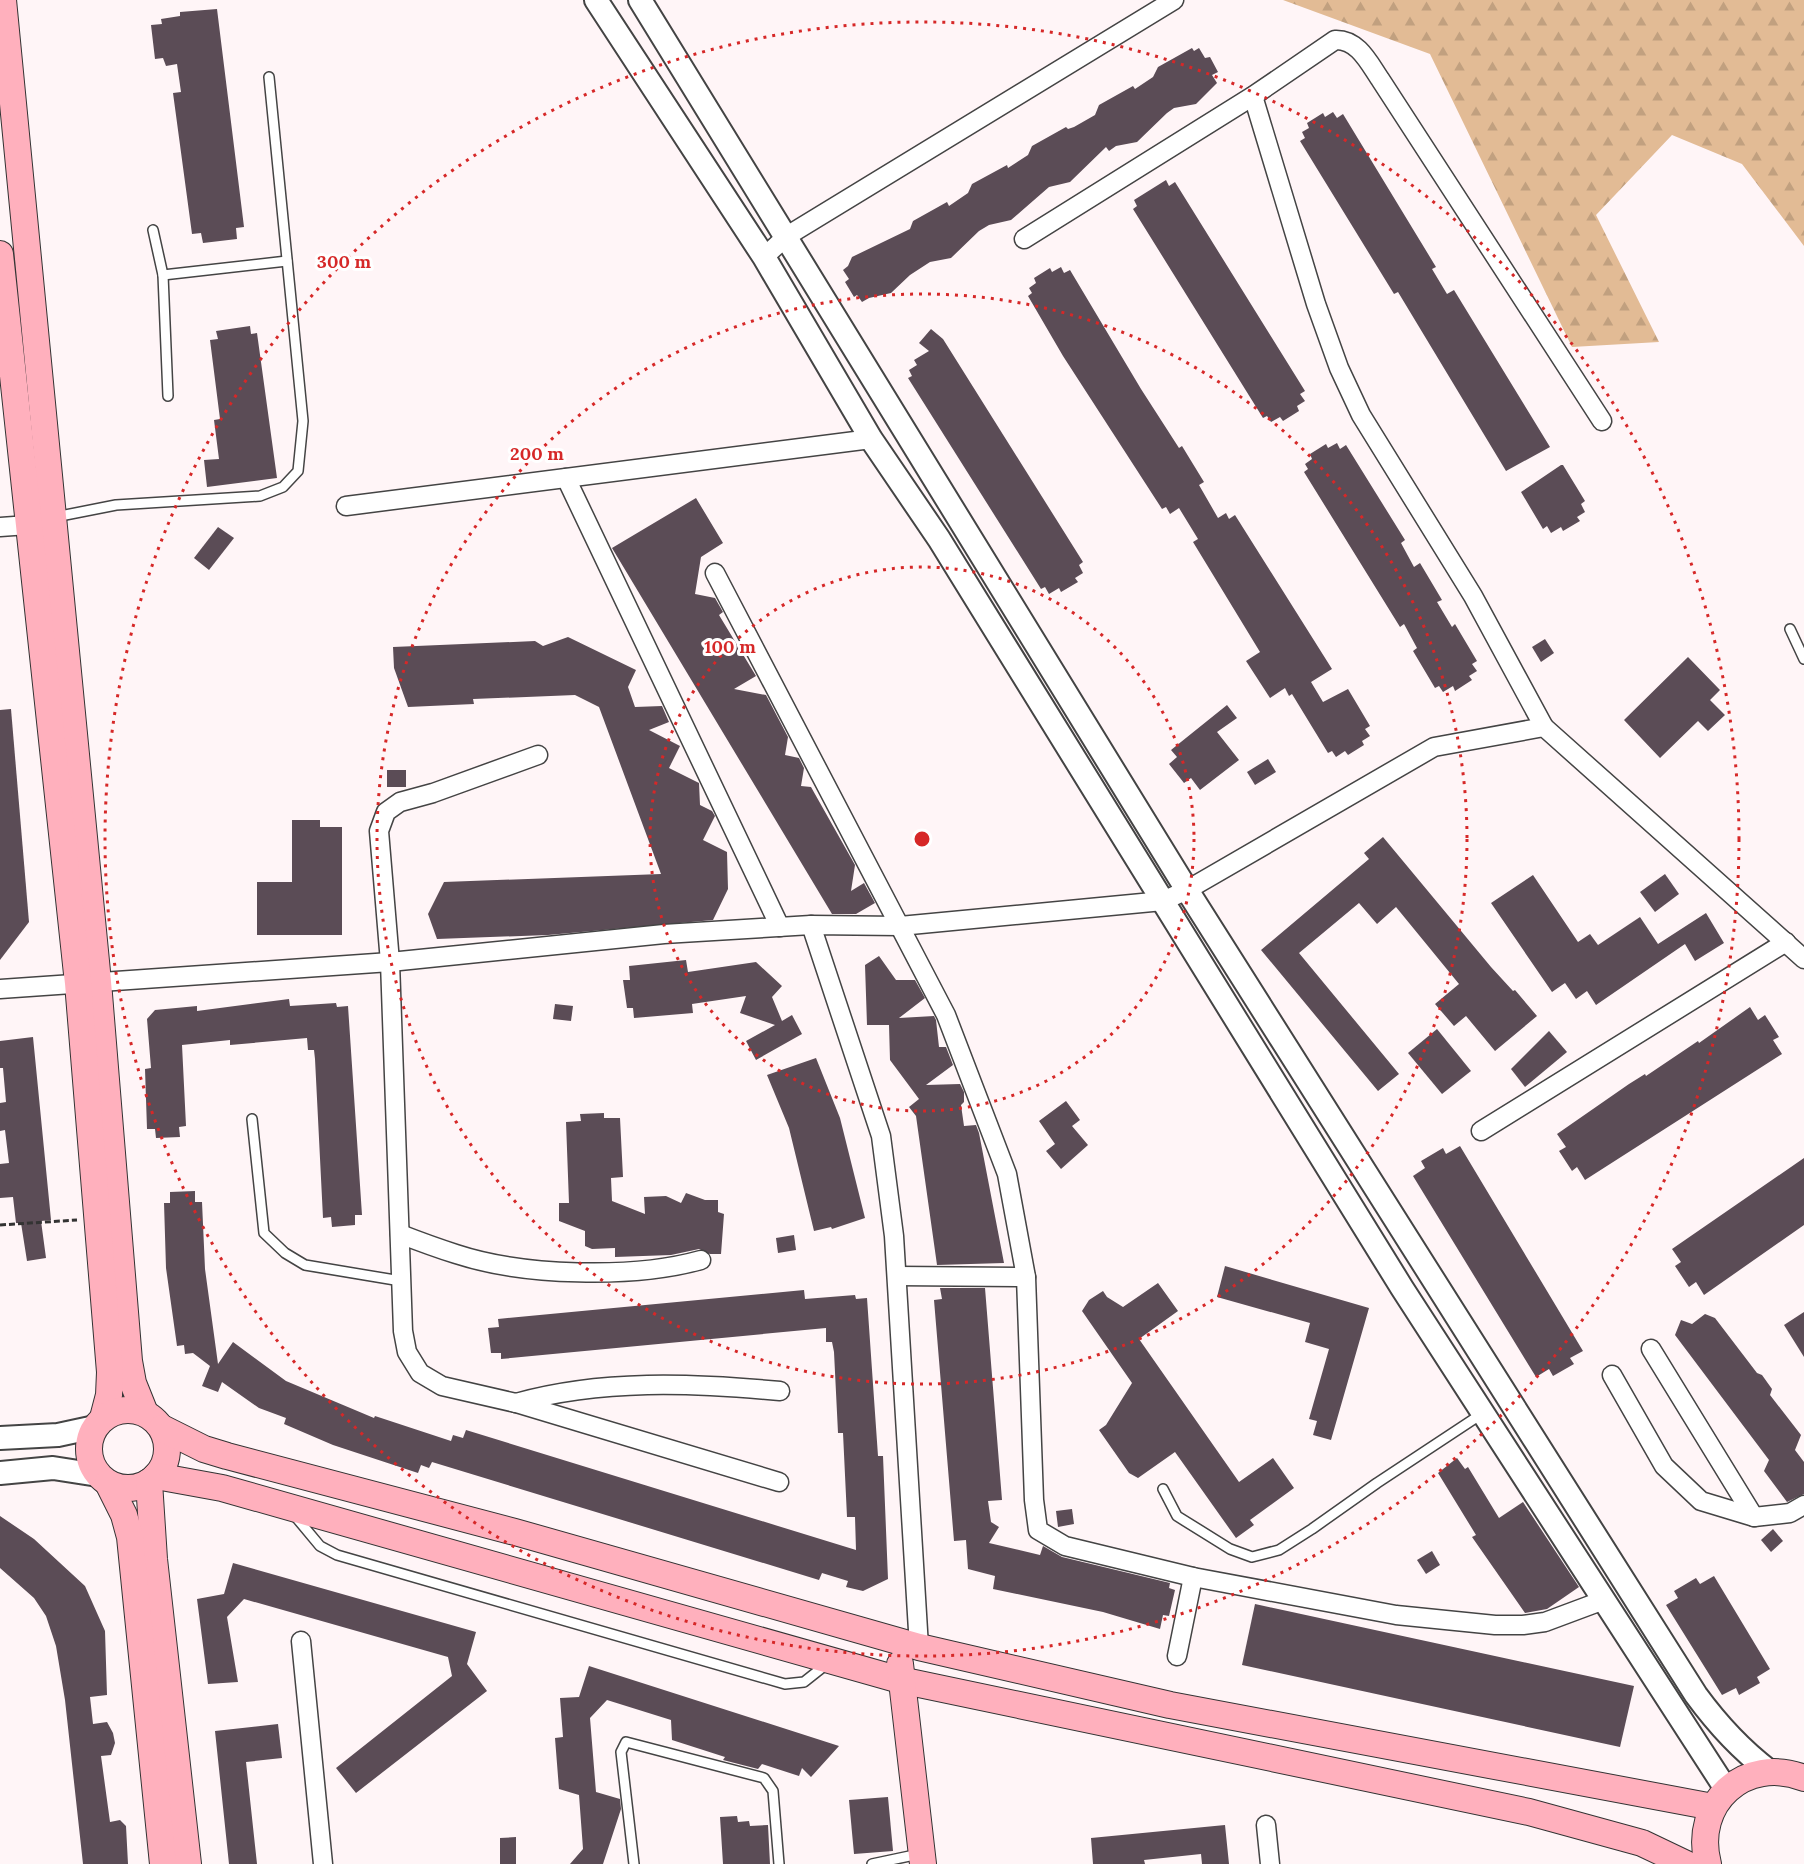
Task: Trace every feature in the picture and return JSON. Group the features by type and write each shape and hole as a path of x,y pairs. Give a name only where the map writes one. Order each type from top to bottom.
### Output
{"main road":[{"path":"3,0 53,518 88,983 97,1219 110,1372 109,1395 99,1423 90,1439 89,1452 124,1515 130,1537 163,1864"},
{"path":"0,254 28,525 88,983 129,1361 133,1383 167,1453 153,1479 154,1559 188,1864"},
{"path":"99,1423 124,1410 153,1421 183,1440 227,1456 515,1532 909,1645 1170,1705 1720,1798"},
{"path":"103,1479 122,1488 136,1488 153,1479 222,1488 900,1680 1529,1812 1642,1843 1686,1864"},
{"path":"909,1645 900,1680 923,1859"},
{"path":"1708,1864 1704,1849 1705,1827 1720,1798 1746,1777 1768,1771 1790,1773 1804,1778"}],"street":[{"path":"596,0 764,257 871,439 939,539 1402,1288 1604,1600 1720,1798"},
{"path":"640,0 1187,890 1696,1695 1735,1743 1768,1771"},
{"path":"764,257 787,236 1174,0"},
{"path":"1024,239 1253,96 1335,40 1351,43 1380,79 1602,421"},
{"path":"1253,96 1316,304 1339,368 1360,415 1473,596 1544,727 1804,959"},
{"path":"346,506 871,439"},
{"path":"566,478 780,927"},
{"path":"0,527 28,525 53,518"},
{"path":"715,573 946,1015 1007,1174 1026,1277 1034,1488 1038,1530 1065,1546 1193,1577 1396,1615 1495,1625 1523,1625 1545,1622 1604,1600"},
{"path":"0,989 390,962 664,934 811,925 900,926 1162,901 1187,890 1434,747 1544,727"},
{"path":"538,755 433,793 400,802 386,812 379,831 390,962 403,1331 407,1352 420,1373 442,1386 516,1403 779,1482"},
{"path":"811,925 881,1137 897,1276 909,1645"},
{"path":"1481,1131 1786,942"},
{"path":"400,1234 458,1255 516,1266 603,1273 683,1265 701,1260"},
{"path":"897,1276 1026,1277"},
{"path":"1650,1349 1754,1517"},
{"path":"1612,1375 1664,1466 1701,1501 1754,1517 1790,1513 1804,1505"},
{"path":"516,1403 544,1395 623,1386 715,1385 780,1391"},
{"path":"0,1438 58,1435 99,1423"},
{"path":"0,1473 53,1468 103,1479"},
{"path":"1177,1656 1193,1577"},
{"path":"301,1641 323,1864"},
{"path":"1266,1825 1270,1864"}],"lane":[{"path":"53,518 116,505 260,496 283,488 298,471 303,421 269,77"},
{"path":"153,230 163,275 168,396"},
{"path":"163,275 287,261"},
{"path":"1790,629 1804,659"},
{"path":"252,1119 264,1233 285,1253 305,1265 401,1281"},
{"path":"1163,1489 1177,1516 1230,1549 1252,1557 1279,1550 1483,1413"},
{"path":"288,1507 320,1546 337,1555 785,1684 804,1682 832,1661"},
{"path":"634,1864 621,1752 626,1742 764,1778 773,1791 779,1864"},
{"path":"872,1864 923,1859"}],"path":[{"path":"0,1225 97,1219"}],"green space":[{"path":"1283,0 1804,0 1804,246 1742,164 1672,135 1596,215 1659,342 1572,347 1430,54"}],"building":[{"path":"217,9 244,227 236,228 237,239 203,243 201,233 192,234 173,93 181,92 177,64 166,66 163,58 155,59 151,25 162,24 161,19 180,16 180,12"},
{"path":"1192,48 1194,51 1199,48 1205,58 1210,57 1218,72 1212,75 1217,83 1196,104 1174,108 1137,142 1116,146 1109,151 1106,147 1070,182 1049,187 1011,220 989,225 979,231 951,258 930,262 910,275 891,293 862,302 857,295 854,297 845,282 849,279 843,270 848,266 852,257 910,229 913,221 947,202 949,206 968,193 972,184 1007,165 1008,168 1028,155 1032,146 1066,127 1068,129 1074,127 1095,115 1099,105 1133,86 1135,89 1153,77 1158,67"},
{"path":"1333,112 1337,118 1343,114 1436,267 1432,269 1447,294 1454,290 1550,447 1506,471 1398,292 1394,294 1300,141 1305,138 1302,132 1309,128 1307,123 1323,113 1325,117"},
{"path":"1166,180 1169,186 1175,182 1305,391 1300,394 1305,401 1297,406 1299,411 1283,421 1280,417 1271,422 1267,416 1263,418 1133,209 1137,206 1134,200"},
{"path":"1061,267 1064,273 1070,270 1141,389 1179,448 1182,446 1204,482 1199,485 1218,518 1226,513 1229,519 1235,515 1332,669 1311,682 1323,702 1348,689 1370,726 1365,729 1370,736 1362,741 1364,745 1348,755 1345,751 1336,757 1332,751 1328,753 1292,694 1289,696 1285,688 1270,698 1246,661 1260,652 1193,542 1198,539 1179,508 1170,514 1166,507 1162,509 1063,356 1028,296 1032,293 1029,288 1036,283 1034,278 1050,268 1052,272"},
{"path":"250,326 251,334 257,333 277,478 207,487 204,460 219,459 214,420 220,419 210,340 218,339 216,331"},
{"path":"931,329 943,339 1083,562 1079,565 1083,573 1075,578 1078,582 1061,592 1059,588 1049,594 1045,587 1041,589 908,378 912,376 909,370 917,365 914,360 929,351 919,343"},
{"path":"1337,443 1340,449 1346,445 1405,540 1401,543 1414,567 1420,563 1442,600 1437,602 1452,627 1455,624 1477,661 1472,664 1477,671 1469,676 1472,680 1455,691 1453,686 1443,692 1439,686 1435,688 1413,651 1417,648 1404,624 1400,627 1304,472 1308,469 1305,464 1312,459 1310,454 1326,444 1328,448"},
{"path":"1561,465 1585,501 1581,504 1585,512 1577,517 1580,521 1563,531 1561,527 1551,533 1547,526 1543,529 1521,492"},
{"path":"696,498 723,543 701,557 695,594 715,598 723,612 719,615 756,676 734,689 766,695 788,737 785,755 799,758 804,768 801,786 811,787 855,865 851,891 864,883 875,903 856,914 832,914 612,548"},
{"path":"218,527 234,538 209,570 194,558"},
{"path":"568,637 636,670 628,687 635,707 662,706 669,722 649,730 680,746 669,768 699,783 700,805 712,811 715,816 703,840 727,852 728,889 713,920 548,935 437,939 428,914 444,882 661,874 599,707 575,695 473,699 474,704 408,707 394,668 393,647 535,641 543,646"},
{"path":"1545,639 1554,653 1541,662 1532,647"},
{"path":"1688,657 1720,690 1710,700 1725,715 1708,731 1698,721 1660,758 1624,720"},
{"path":"1227,705 1237,718 1217,732 1239,760 1200,790 1191,778 1184,783 1169,764 1177,757 1171,750"},
{"path":"11,709 29,922 0,960 0,710"},
{"path":"1268,759 1276,772 1255,785 1247,772"},
{"path":"387,770 406,770 406,787 387,787"},
{"path":"292,820 320,820 320,827 342,827 342,935 257,935 257,882 292,882"},
{"path":"1383,837 1491,967 1537,1016 1495,1051 1466,1016 1454,1026 1435,1004 1459,984 1396,907 1377,924 1359,903 1299,953 1399,1074 1378,1091 1261,950 1369,859 1364,853"},
{"path":"1665,874 1679,894 1655,912 1640,892"},
{"path":"1533,875 1578,942 1590,934 1598,945 1640,917 1658,944 1706,913 1724,943 1695,961 1685,944 1596,1005 1587,991 1576,999 1565,983 1552,992 1491,903"},
{"path":"879,956 896,980 915,980 925,998 899,1018 934,1016 936,1020 939,1047 946,1047 953,1065 926,1085 960,1084 964,1092 964,1102 961,1105 964,1126 976,1125 979,1133 1004,1263 937,1265 916,1116 909,1107 919,1099 890,1060 889,1025 867,1025 865,965"},
{"path":"686,960 688,972 756,962 782,986 772,997 782,1021 792,1015 802,1034 756,1060 746,1041 775,1025 740,1013 746,996 692,1004 693,1013 634,1018 633,1008 627,1008 623,980 630,980 629,966"},
{"path":"289,999 290,1006 336,1003 337,1007 348,1006 362,1215 355,1215 355,1225 332,1227 331,1217 323,1218 315,1059 314,1050 308,1050 307,1038 230,1045 230,1040 182,1045 186,1126 179,1127 180,1137 156,1138 155,1129 147,1129 145,1069 151,1068 147,1019 155,1010 197,1006 197,1011"},
{"path":"555,1004 573,1006 571,1021 553,1019"},
{"path":"1750,1007 1758,1020 1765,1015 1779,1037 1773,1040 1782,1054 1585,1180 1577,1167 1572,1171 1559,1151 1566,1147 1557,1134 1629,1084 1645,1074 1646,1076 1698,1041 1699,1043"},
{"path":"1437,1029 1471,1071 1442,1094 1408,1053"},
{"path":"1549,1031 1567,1052 1525,1087 1511,1069"},
{"path":"33,1037 51,1220 41,1221 46,1258 27,1261 21,1223 16,1223 13,1197 0,1198 0,1164 9,1163 5,1130 0,1131 0,1103 6,1102 3,1068 0,1068 0,1041"},
{"path":"816,1058 840,1118 865,1218 832,1229 831,1227 814,1231 789,1128 767,1075"},
{"path":"1066,1101 1080,1120 1072,1126 1088,1145 1061,1169 1046,1151 1055,1144 1039,1121"},
{"path":"604,1113 604,1118 620,1118 623,1177 611,1178 612,1201 645,1214 644,1197 666,1196 681,1203 686,1193 705,1200 718,1200 718,1212 724,1214 721,1254 710,1254 699,1249 671,1255 615,1257 615,1248 592,1249 585,1246 585,1231 559,1221 559,1203 569,1203 566,1122 581,1121 580,1114"},
{"path":"1460,1146 1583,1351 1570,1358 1574,1364 1553,1376 1549,1369 1536,1377 1413,1176 1425,1168 1421,1161 1443,1148 1446,1154"},
{"path":"1804,1158 1804,1225 1704,1295 1696,1282 1689,1287 1675,1266 1681,1262 1672,1249"},
{"path":"195,1191 195,1202 202,1202 205,1269 218,1364 233,1342 286,1381 374,1418 375,1416 451,1441 453,1435 463,1438 466,1430 856,1550 855,1517 847,1517 843,1433 838,1433 834,1352 832,1342 826,1342 826,1328 501,1359 501,1353 491,1353 488,1328 499,1327 498,1319 804,1290 805,1299 855,1295 856,1299 867,1298 878,1456 883,1456 888,1579 863,1591 846,1587 848,1581 822,1573 819,1580 432,1462 429,1468 421,1465 418,1473 333,1445 284,1424 286,1418 259,1408 222,1382 218,1392 202,1386 210,1366 193,1353 185,1354 184,1345 177,1346 166,1268 164,1203 170,1203 170,1192"},
{"path":"794,1235 796,1250 778,1253 776,1238"},
{"path":"1225,1266 1369,1308 1331,1440 1313,1435 1317,1421 1309,1419 1329,1349 1305,1342 1310,1323 1217,1297"},
{"path":"1158,1283 1178,1311 1139,1339 1239,1482 1273,1458 1294,1488 1250,1520 1254,1525 1236,1538 1175,1452 1138,1478 1129,1473 1099,1430 1106,1425 1132,1383 1082,1311 1089,1300 1103,1291 1107,1297 1123,1307"},
{"path":"940,1288 985,1288 1002,1500 988,1501 991,1522 999,1527 989,1543 1040,1555 1043,1546 1062,1557 1170,1583 1169,1588 1175,1590 1169,1616 1163,1615 1160,1629 1103,1612 993,1589 995,1576 968,1569 966,1540 954,1541 934,1300 942,1299"},
{"path":"1804,1312 1804,1357 1784,1325"},
{"path":"1705,1314 1715,1318 1757,1373 1762,1375 1772,1389 1770,1395 1801,1435 1795,1450 1804,1462 1804,1494 1787,1502 1764,1471 1769,1460 1675,1335 1681,1320 1692,1324"},
{"path":"1457,1458 1465,1469 1468,1467 1499,1518 1523,1502 1579,1587 1547,1609 1525,1613 1472,1537 1476,1535 1438,1473"},
{"path":"1072,1509 1074,1524 1058,1527 1056,1511"},
{"path":"0,1516 34,1539 85,1586 105,1631 107,1695 90,1697 93,1724 107,1722 113,1733 115,1743 111,1755 101,1756 110,1822 120,1820 126,1826 128,1864 83,1864 65,1700 56,1646 46,1616 34,1598 0,1568"},
{"path":"1773,1529 1783,1541 1771,1552 1761,1540"},
{"path":"1432,1551 1440,1565 1426,1574 1417,1560"},
{"path":"233,1563 476,1632 467,1664 487,1691 356,1793 336,1768 452,1676 448,1657 244,1599 227,1617 238,1682 208,1684 197,1599 224,1594"},
{"path":"1714,1576 1770,1669 1757,1677 1760,1683 1739,1695 1736,1688 1722,1695 1666,1605 1678,1598 1674,1591 1696,1578 1700,1584"},
{"path":"1255,1604 1634,1686 1620,1747 1242,1665"},
{"path":"589,1666 839,1746 811,1777 802,1768 799,1776 762,1764 758,1769 723,1760 725,1757 672,1740 671,1720 607,1700 590,1718 596,1792 620,1799 621,1809 603,1864 570,1864 583,1849 579,1795 559,1789 555,1738 563,1737 560,1698 579,1697"},
{"path":"278,1724 282,1758 246,1762 257,1864 229,1864 215,1731"},
{"path":"888,1797 893,1851 854,1854 849,1800"},
{"path":"737,1816 738,1822 749,1821 750,1826 768,1825 770,1864 723,1864 720,1817"},
{"path":"1225,1825 1229,1864 1202,1864 1201,1854 1144,1860 1145,1864 1093,1864 1091,1838"},
{"path":"516,1837 516,1864 500,1864 500,1838"}]}
